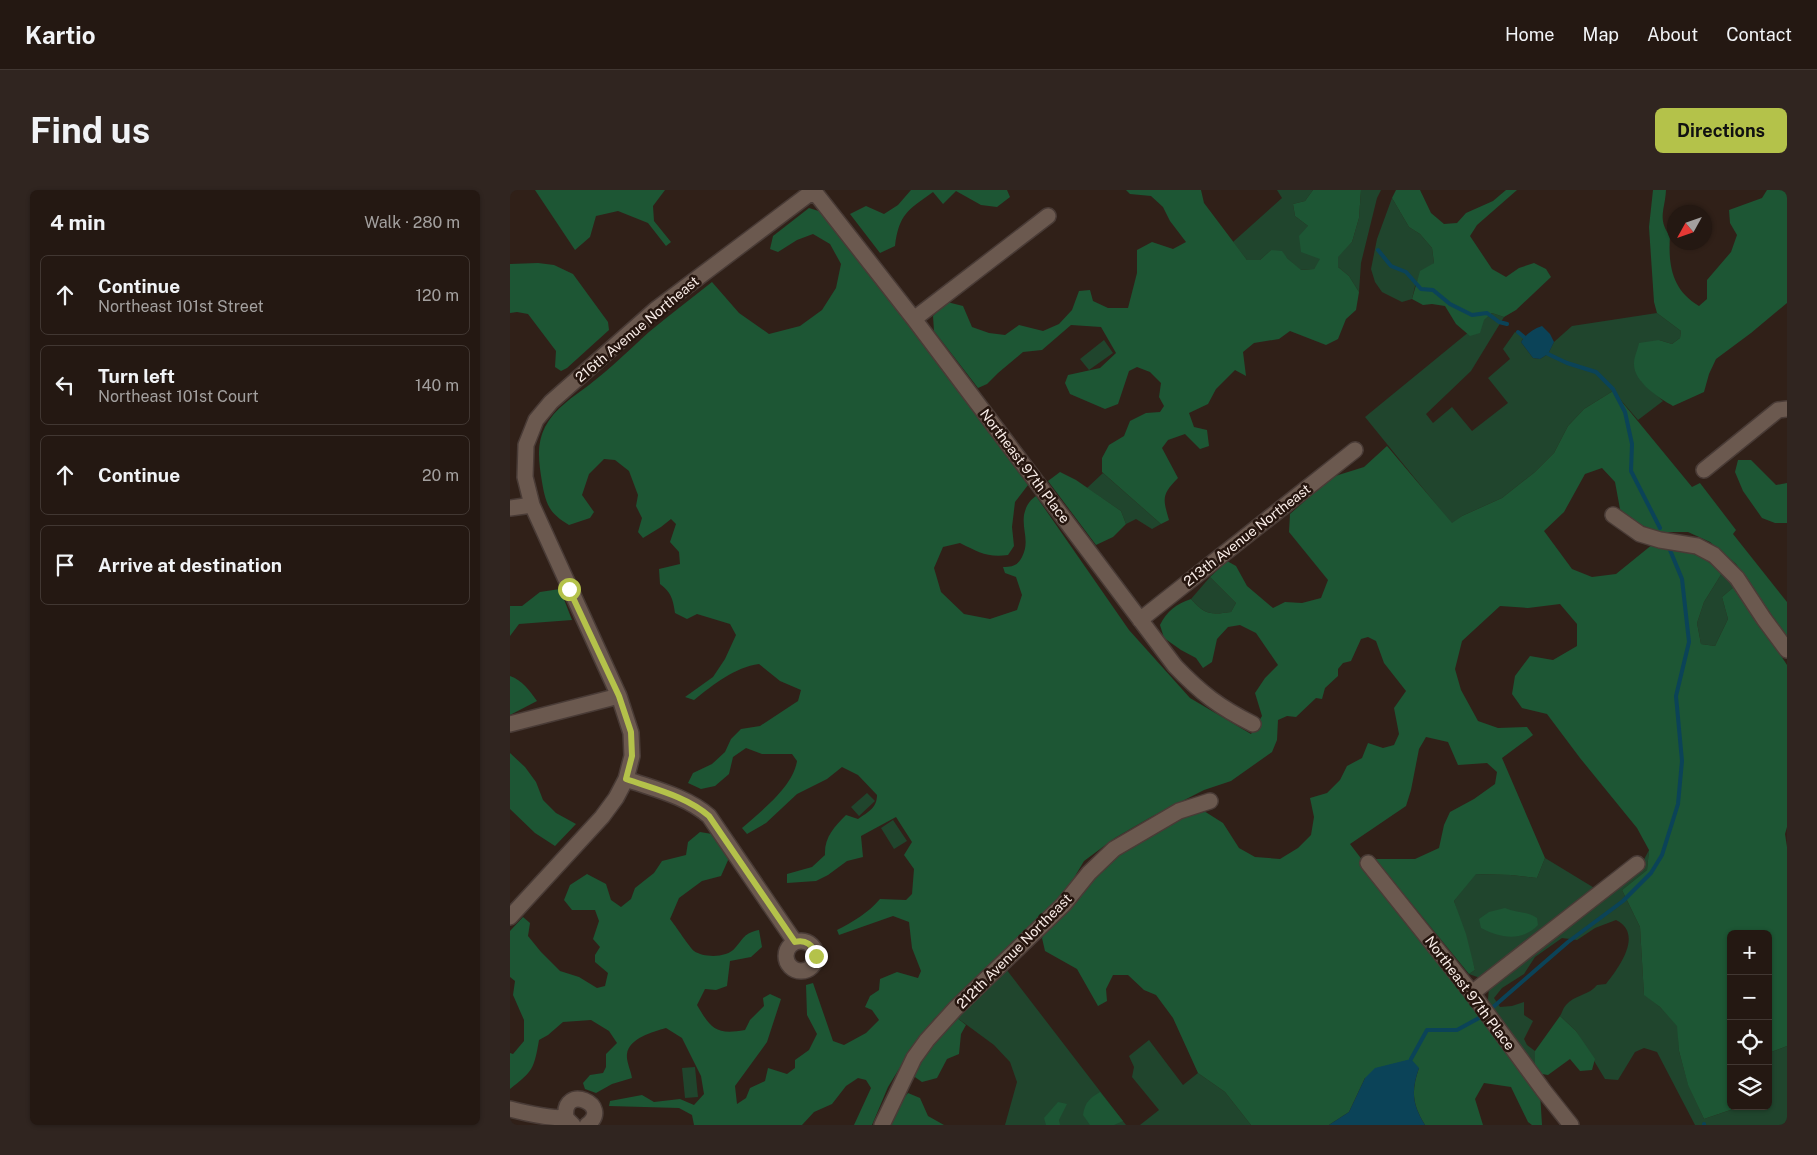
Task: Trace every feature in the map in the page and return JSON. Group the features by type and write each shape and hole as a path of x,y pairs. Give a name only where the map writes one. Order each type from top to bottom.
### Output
{"street":[{"name":"Northeast 97th Place","path":"813,190 914,319 1175,666 1200,692 1228,712 1253,724"},
{"name":"216th Avenue Northeast","path":"510,917 602,817 616,798 626,779 632,756 631,732 619,696 532,505 525,476 526,445 536,420 551,402 655,310 813,190"},
{"path":"914,319 1048,216"},
{"path":"1704,470 1778,410 1787,409"},
{"name":"213th Avenue Northeast","path":"1140,620 1355,450"},
{"path":"510,508 532,505"},
{"path":"1613,515 1640,534 1660,540 1697,546 1714,555 1737,578 1764,620 1787,650"},
{"path":"510,724 619,696"},
{"path":"626,779 678,797 699,807 709,816 795,942"},
{"name":"212th Avenue Northeast","path":"882,1125 910,1066 927,1040 955,1009 1064,904 1089,873 1114,849 1179,811 1210,801"},
{"name":"Northeast 97th Place","path":"1368,863 1472,993 1571,1125"},
{"path":"1472,993 1636,864"},
{"path":"570,1121 566,1113 569,1104 576,1099 585,1100 589,1102 594,1110 593,1119 587,1125"},
{"path":"510,1109 534,1116 570,1121"}],"green space":[{"path":"535,190 665,190 653,206 654,221 671,242 666,246 648,223 618,211 596,216 590,237 575,250"},
{"path":"911,190 1007,190 1010,197 997,207 981,205 956,191 943,204 933,192 906,214 899,227 895,246 880,253 850,214 866,206 884,214 898,205"},
{"path":"1126,190 1201,190 1204,203 1247,260 1260,260 1271,250 1282,251 1301,270 1314,269 1320,259 1301,252 1299,236 1308,226 1295,216 1293,204 1305,201 1313,190 1361,190 1359,218 1352,242 1338,257 1338,267 1349,276 1359,292 1356,310 1346,319 1338,339 1326,345 1290,331 1279,339 1254,343 1243,352 1246,376 1235,370 1216,389 1208,404 1189,413 1194,427 1207,430 1209,446 1200,449 1185,434 1168,440 1162,448 1178,478 1166,493 1165,507 1169,520 1161,524 1102,472 1102,458 1109,445 1124,436 1130,421 1146,413 1160,412 1164,406 1159,397 1161,383 1150,372 1137,367 1129,371 1118,404 1105,409 1070,394 1065,383 1068,375 1100,368 1116,353 1101,327 1071,325 1042,350 1023,352 987,384 978,388 934,331 933,316 947,302 963,306 972,327 989,333 1005,335 1019,325 1043,331 1059,324 1072,310 1079,291 1090,290 1093,301 1108,308 1128,308 1137,273 1137,250 1152,242 1173,249 1186,242 1170,221 1163,207 1151,196 1130,194"},
{"path":"1277,190 1313,190 1305,201 1293,204 1295,216 1308,226 1321,259 1314,269 1300,270 1287,258 1271,250 1260,260 1247,260 1233,242 1282,198"},
{"path":"1361,190 1381,190 1377,198 1361,263 1359,292 1349,276 1338,267 1338,256 1352,242 1359,218"},
{"path":"1396,190 1420,190 1431,213 1444,224 1457,223 1466,213 1493,201 1506,190 1517,190 1477,225 1470,236 1492,269 1506,277 1519,268 1534,263 1546,269 1551,277 1516,310 1504,317 1492,313 1484,320 1480,333 1470,336 1456,324 1445,306 1423,305 1412,299 1420,271 1434,263 1432,248 1420,234 1409,227 1392,198"},
{"path":"1653,190 1666,190 1663,219 1667,232 1667,250 1670,250 1671,267 1677,284 1690,300 1699,306 1707,299 1707,280 1731,252 1737,235 1730,223 1729,210 1762,198 1767,190 1787,190 1787,303 1716,359 1704,392 1673,406 1654,394 1642,383 1635,370 1634,363 1639,343 1659,340 1672,344 1680,338 1681,331 1657,313 1654,302 1649,227"},
{"path":"1392,198 1409,227 1420,234 1432,248 1434,263 1416,282 1412,299 1402,302 1382,292 1375,282 1371,269 1377,239"},
{"path":"809,208 825,213 1028,485 1015,502 1012,527 1014,546 1008,555 989,555 960,543 943,547 934,568 941,592 964,614 990,619 1017,610 1022,595 1016,577 1005,573 1003,567 1015,565 1022,557 1026,541 1024,515 1028,504 1036,496 1129,630 1190,698 1251,734 1262,716 1255,693 1265,678 1278,665 1256,633 1240,625 1228,627 1217,639 1212,662 1203,668 1196,658 1164,638 1160,625 1169,612 1181,603 1191,599 1200,608 1209,613 1231,612 1236,603 1210,577 1227,561 1236,566 1247,586 1273,608 1285,602 1302,603 1321,598 1328,580 1289,532 1290,514 1332,477 1364,467 1387,446 1452,523 1462,516 1502,498 1535,472 1554,453 1568,426 1584,409 1613,391 1692,487 1700,483 1736,530 1733,534 1787,602 1787,637 1736,564 1710,542 1688,532 1657,532 1628,519 1620,509 1615,482 1602,468 1585,474 1564,512 1544,531 1572,569 1592,577 1616,574 1653,544 1685,549 1705,559 1722,573 1704,602 1697,623 1701,644 1715,646 1728,619 1722,597 1735,586 1787,665 1787,827 1785,834 1787,847 1787,1046 1772,1052 1772,930 1727,930 1727,1110 1730,1110 1704,1119 1688,1085 1679,1051 1677,1026 1660,1007 1644,995 1640,927 1622,890 1647,870 1649,850 1637,828 1547,714 1522,708 1512,694 1515,676 1530,656 1553,660 1577,646 1577,624 1560,604 1528,608 1500,606 1462,641 1455,669 1461,690 1478,721 1498,728 1527,727 1533,735 1502,758 1545,858 1537,878 1476,874 1454,901 1466,934 1475,970 1469,974 1375,859 1415,859 1439,848 1444,825 1450,812 1474,799 1495,784 1497,772 1487,763 1458,765 1448,742 1426,737 1419,749 1406,806 1350,844 1540,1092 1542,1125 1532,1125 1528,1122 1511,1087 1484,1083 1475,1099 1483,1125 1425,1125 1417,1110 1414,1097 1419,1068 1365,1078 1349,1112 1329,1125 1251,1125 1225,1092 1198,1073 1173,1018 1156,995 1144,990 1128,975 1113,975 1106,989 1107,1001 1098,1006 1077,969 1045,951 1042,938 1048,928 1074,904 1094,877 1116,854 1182,815 1204,811 1223,823 1239,848 1255,857 1280,859 1298,848 1311,835 1314,817 1310,798 1327,793 1340,780 1347,766 1362,758 1368,743 1383,748 1394,745 1399,734 1394,708 1406,691 1384,663 1376,641 1368,637 1361,639 1351,661 1343,663 1338,669 1338,676 1325,688 1322,699 1316,698 1296,717 1287,716 1278,720 1277,740 1272,752 1231,781 1204,790 1151,817 1115,838 1084,861 1068,888 1016,942 934,1019 910,1051 888,1087 872,1125 854,1125 871,1088 866,1080 858,1078 846,1086 832,1104 814,1112 802,1125 694,1125 692,1115 679,1108 609,1106 610,1101 642,1095 654,1102 680,1099 694,1105 704,1094 701,1076 682,1038 666,1028 642,1036 629,1048 627,1057 632,1078 612,1084 596,1093 585,1089 583,1083 590,1075 603,1073 606,1067 606,1054 617,1043 609,1031 591,1020 563,1022 539,1040 534,1064 524,1078 510,1089 510,1053 513,1054 524,1041 524,1020 513,995 515,981 510,977 510,931 523,917 530,923 528,936 560,971 579,977 597,988 605,986 608,973 595,962 595,955 600,947 593,939 599,921 595,910 572,910 564,900 570,885 587,874 606,884 611,900 621,907 631,899 635,888 654,873 662,861 686,855 688,842 700,832 712,834 729,858 721,876 702,881 679,898 670,919 692,949 703,955 727,954 747,934 759,930 762,947 751,957 730,961 727,986 716,990 705,989 697,1005 711,1025 727,1032 745,1030 750,1020 764,1006 763,998 770,994 781,999 767,1042 735,1086 737,1104 746,1098 750,1088 765,1081 768,1068 787,1074 795,1068 795,1060 809,1050 817,1034 807,1015 806,985 813,983 833,1041 844,1045 866,1033 879,1020 872,1010 865,1007 870,996 879,990 880,979 897,972 918,978 921,971 912,948 909,922 893,916 839,935 837,930 860,917 880,899 906,900 912,894 914,869 904,855 912,842 896,817 861,836 863,857 847,861 816,881 787,883 787,874 812,867 825,855 828,838 846,815 858,819 874,806 877,795 858,775 842,767 827,779 797,794 766,823 747,834 742,828 775,798 789,780 797,761 792,754 762,754 746,748 733,757 729,774 715,786 701,789 688,783 693,773 712,764 725,752 731,739 741,729 760,726 798,701 801,690 780,681 759,664 733,673 694,700 685,697 713,677 725,659 736,635 730,624 697,614 687,619 675,613 671,596 660,584 659,569 680,564 679,552 670,542 676,524 671,519 643,538 638,532 642,518 636,506 638,495 629,471 615,460 604,459 589,474 582,495 594,512 590,518 569,525 553,512 545,497 539,454 542,434 549,420 565,403 712,282 739,313 769,334 800,326 822,310 836,288 841,264 830,244 813,234 797,240 778,252 770,249 773,236"},
{"path":"538,263 554,265 573,274 608,322 609,330 567,368 561,371 555,367 556,351 528,314 510,313 510,264"},
{"path":"1492,313 1504,317 1471,371 1426,414 1433,423 1452,407 1472,431 1508,403 1488,378 1510,359 1503,349 1515,332 1524,337 1521,342 1533,358 1540,359 1548,354 1554,342 1572,326 1657,313 1681,331 1680,338 1672,344 1659,340 1641,381 1663,401 1638,420 1613,391 1584,409 1568,426 1554,453 1535,472 1502,498 1462,516 1452,524 1365,417"},
{"path":"1104,340 1113,353 1089,370 1080,359"},
{"path":"1738,460 1751,460 1776,485 1787,483 1787,523 1775,523 1762,518 1743,491 1735,472"},
{"path":"1060,472 1076,480 1121,511 1126,524 1113,537 1096,545 1048,481"},
{"path":"1103,473 1161,524 1152,529 1136,519 1126,524 1121,511 1087,488"},
{"path":"1722,573 1735,586 1722,597 1728,619 1715,646 1701,644 1697,623 1704,602"},
{"path":"1210,577 1236,603 1231,612 1209,613 1200,608 1191,599"},
{"path":"560,589 572,620 519,624 510,636 510,606 522,606 540,592"},
{"path":"510,676 522,683 537,701 510,715"},
{"path":"510,753 525,767 536,782 543,800 556,813 576,824 555,846 535,833 510,809"},
{"path":"867,793 875,801 859,816 851,807"},
{"path":"893,820 907,841 894,849 881,828"},
{"path":"1649,850 1647,870 1622,890 1640,927 1644,994 1678,1026 1679,1051 1688,1084 1704,1119 1730,1110 1772,1110 1772,1052 1787,1046 1787,1125 1695,1125 1657,1052 1644,1048 1635,1052 1618,1080 1605,1079 1576,1031 1560,1016 1569,1002 1597,985 1606,984 1617,969 1629,942 1624,926 1616,920 1595,928 1577,940 1562,938 1535,957 1524,974 1502,988 1494,998 1500,1007 1524,1002 1524,1015 1533,1021 1524,1039 1527,1045 1535,1051 1535,1065 1496,1016 1488,1000 1489,986 1640,867"},
{"path":"1545,858 1596,889 1480,978 1469,974 1475,970 1454,901 1475,874 1537,878"},
{"path":"1505,908 1537,918 1538,925 1525,934 1511,937 1481,928 1479,919 1489,912"},
{"path":"1006,969 1126,1125 1005,1125 1017,1082 1010,1062 994,1045 956,1017"},
{"path":"1560,1016 1576,1031 1595,1059 1592,1070 1580,1071 1570,1059 1548,1075 1542,1074 1535,1065 1535,1051"},
{"path":"956,1017 966,1025 961,1034 959,1054 947,1059 937,1078 922,1082 912,1075 929,1048"},
{"path":"1149,1040 1183,1085 1198,1073 1225,1092 1251,1125 1140,1125 1159,1110 1132,1077 1134,1067 1129,1056"},
{"path":"695,1067 698,1097 685,1098 682,1068"},
{"path":"1100,1092 1123,1121 1114,1125 1090,1125 1083,1115 1085,1107 1093,1096"},
{"path":"908,1093 920,1098 928,1116 944,1125 890,1125 897,1106"},
{"path":"1058,1102 1067,1104 1059,1120 1060,1125 1046,1125 1044,1118"}],"water":[{"path":"1542,326 1550,334 1554,342 1548,354 1540,359 1533,358 1521,342 1530,332"},
{"path":"1411,1059 1419,1068 1414,1097 1417,1110 1425,1125 1329,1125 1349,1112 1365,1078 1375,1068"}],"waterway":[{"path":"1378,250 1391,266 1406,272 1421,289 1433,290 1450,304 1472,315 1487,313 1499,322 1507,324"},
{"path":"1518,332 1524,337"},
{"path":"1548,354 1567,363 1596,372 1613,389 1625,412 1632,444 1631,471 1660,528"},
{"path":"1492,1008 1568,942 1623,901 1651,873 1662,855 1678,804 1682,761 1676,696 1689,642 1682,579 1670,550"},
{"path":"1411,1059 1427,1030 1457,1030 1479,1018"}],"route":[{"path":"569,589 619,696 631,732 632,756 626,779 678,797 699,807 709,816 795,942 809,943 816,956"}]}
